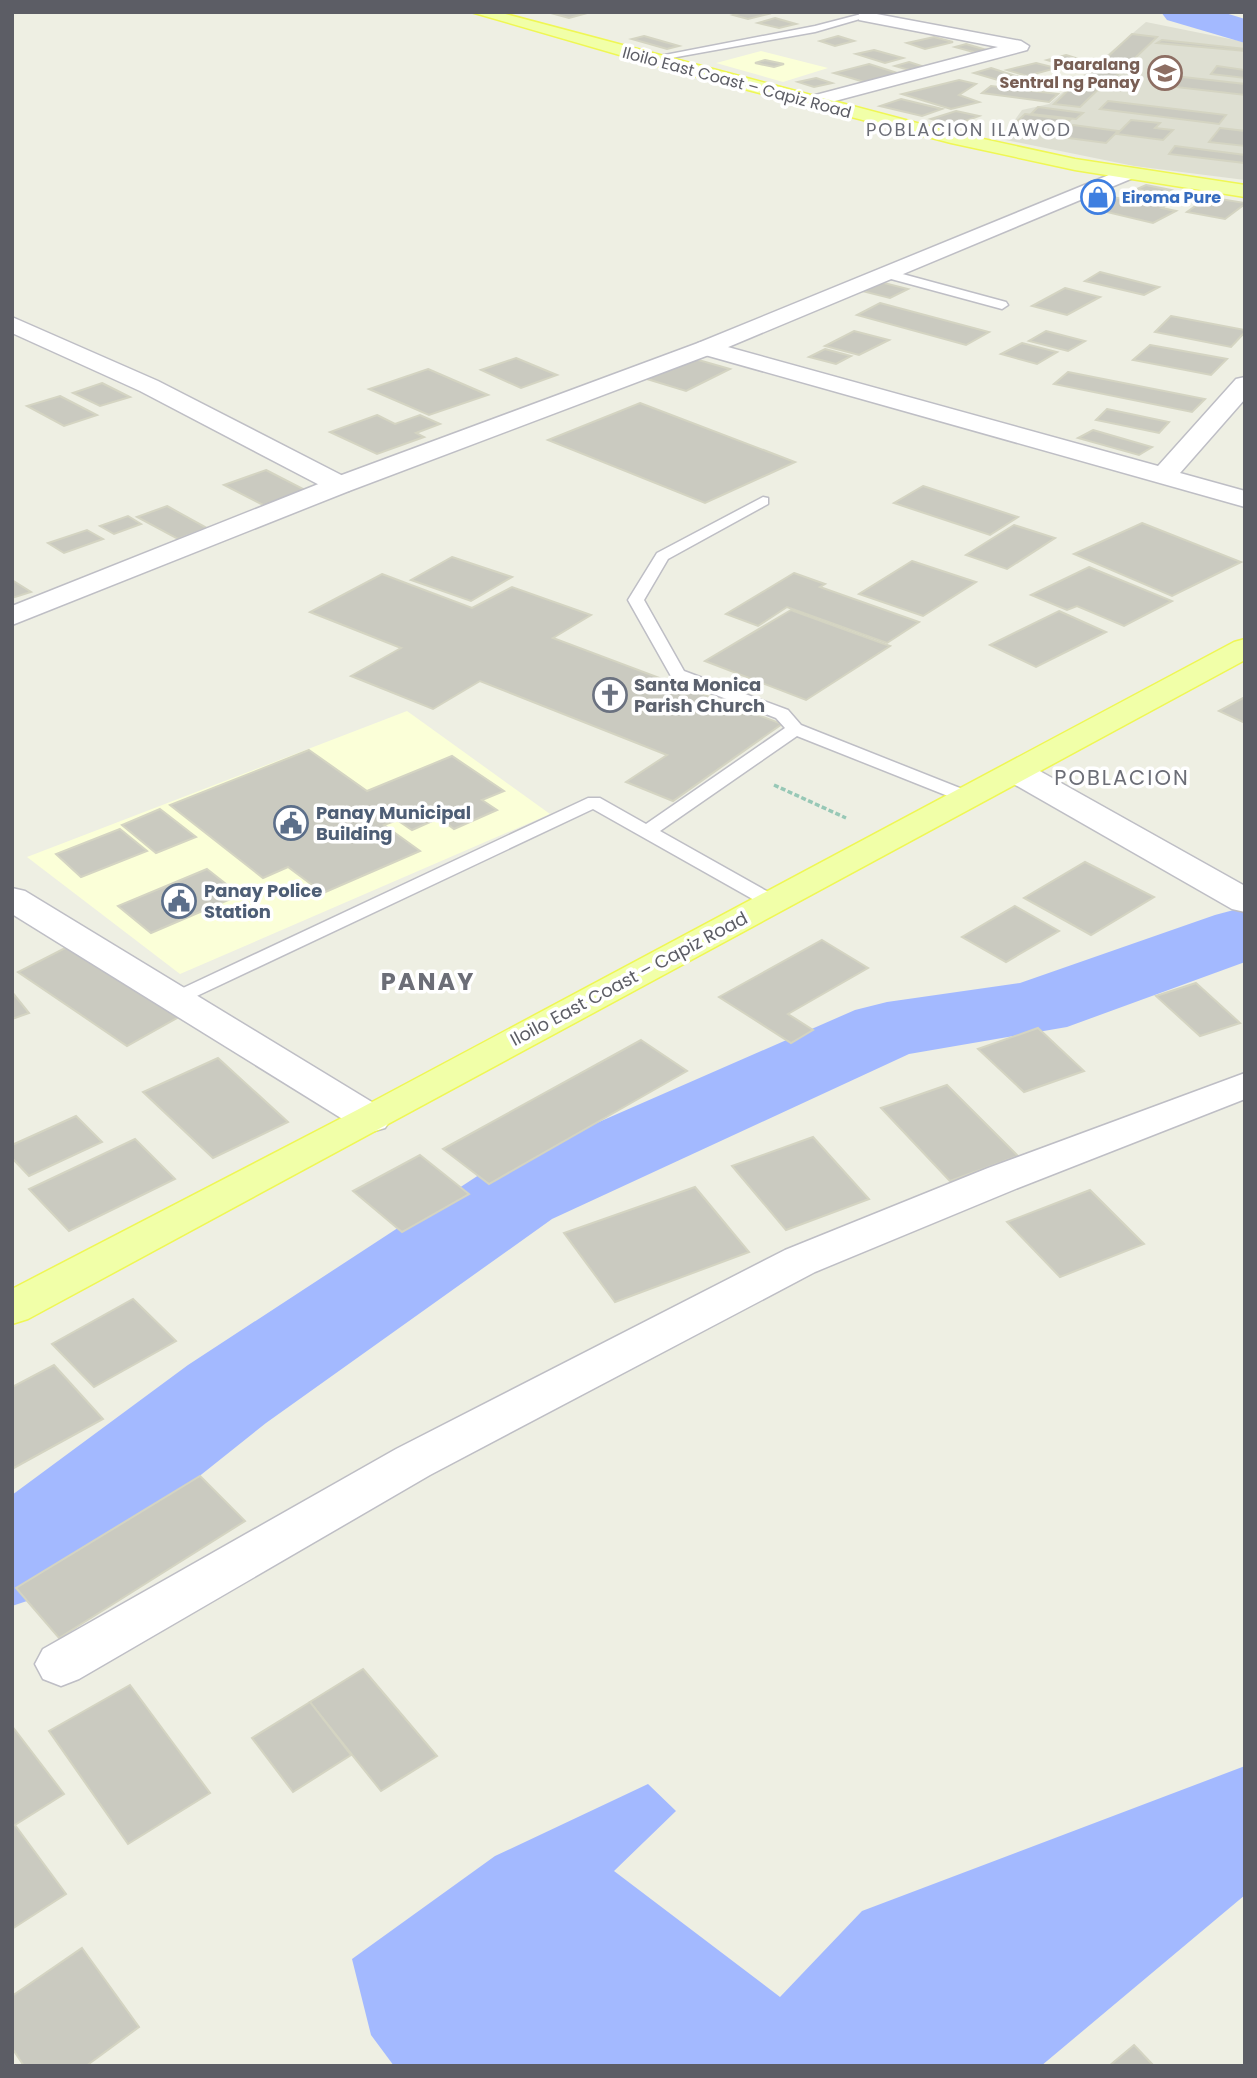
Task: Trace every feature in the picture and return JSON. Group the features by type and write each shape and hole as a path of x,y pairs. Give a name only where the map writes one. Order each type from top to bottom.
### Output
{"main road":[{"name":"Iloilo East Coast – Capiz Road","path":"479,12 810,102 1020,154 1126,174 1245,191"},
{"name":"Iloilo East Coast – Capiz Road","path":"12,1308 371,1119 1245,648"}],"street":[{"path":"810,102 1021,46 873,14"},
{"path":"12,616 340,485 706,348 1126,174"},
{"path":"12,324 149,386 340,485"},
{"path":"706,348 1245,499"},
{"path":"1164,475 1245,384"},
{"path":"1017,772 1242,899"},
{"path":"20,911 176,999 371,1119"},
{"path":"61,1664 413,1462 800,1261 1003,1178 1245,1085"}],"lane":[{"path":"649,59 873,14"},
{"path":"884,274 1002,305"},
{"path":"763,501 662,556 636,600 678,674 782,714 795,729 969,798"},
{"path":"647,832 795,729"},
{"path":"176,999 594,802 772,902"}],"path":[{"path":"739,768 891,838"}],"shaded area":[{"name":"Paaralang Sentral ng Panay","path":"1146,22 1245,42 1245,180 1134,166 1001,139 1022,110 1049,104"},
{"path":"761,51 828,68 783,82 716,63"},
{"path":"407,711 550,814 180,974 27,857"}],"water":[{"path":"1245,1766 1245,1895 1041,2066 394,2066 371,2035 352,1959 495,1856 648,1784 676,1811 614,1871 780,1997 862,1911"}],"building":[{"path":"547,12 591,12 569,18"},
{"path":"744,12 768,14 748,19 733,15"},
{"path":"775,18 796,24 779,28 758,23"},
{"path":"1132,34 1157,37 1113,79 1087,76"},
{"path":"644,36 679,46 667,49 632,39"},
{"path":"838,36 854,41 835,46 820,41"},
{"path":"934,37 953,42 925,49 907,43"},
{"path":"1162,40 1245,49 1245,51 1157,43"},
{"path":"966,44 987,50 977,53 955,47"},
{"path":"874,50 903,58 885,63 856,54"},
{"path":"1066,55 1085,61 1067,66 1047,60"},
{"path":"765,60 784,64 774,67 755,63"},
{"path":"909,62 931,69 916,72 895,66"},
{"path":"1036,63 1056,68 1027,76 1007,70"},
{"path":"869,64 907,76 871,84 834,73"},
{"path":"1217,66 1245,70 1245,78 1211,74"},
{"path":"991,68 1025,79 1008,83 974,73"},
{"path":"1174,76 1245,84 1245,95 1167,86"},
{"path":"816,78 832,83 814,87 798,82"},
{"path":"1081,78 1107,81 1080,107 1054,104"},
{"path":"959,80 976,84 959,95 979,102 951,109 902,94"},
{"path":"991,86 1058,94 1049,102 982,93"},
{"path":"901,99 942,109 922,116 880,106"},
{"path":"1108,101 1226,115 1219,124 1100,109"},
{"path":"1038,107 1083,113 1076,119 1031,114"},
{"path":"956,111 979,116 955,125 931,119"},
{"path":"1025,114 1070,120 1057,132 1012,126"},
{"path":"1131,120 1160,123 1155,128 1173,130 1163,140 1117,134"},
{"path":"1073,125 1118,131 1106,143 1061,137"},
{"path":"1220,128 1245,131 1245,146 1209,142"},
{"path":"1175,146 1245,155 1245,163 1169,154"},
{"path":"1146,185 1171,190 1161,195 1137,189"},
{"path":"1136,195 1171,203 1162,208 1176,211 1153,223 1090,208 1113,197 1127,200"},
{"path":"1208,197 1245,204 1225,219 1187,212"},
{"path":"1100,272 1159,287 1144,295 1085,281"},
{"path":"876,281 908,289 890,298 858,290"},
{"path":"1065,288 1100,297 1067,315 1032,306"},
{"path":"880,303 989,332 966,345 857,315"},
{"path":"1171,316 1245,332 1231,347 1155,332"},
{"path":"854,331 889,340 859,355 825,346"},
{"path":"1046,331 1085,341 1068,351 1029,341"},
{"path":"1022,343 1057,352 1037,364 1001,354"},
{"path":"1150,345 1227,359 1211,375 1133,360"},
{"path":"825,349 851,356 836,364 809,357"},
{"path":"681,355 730,369 686,391 637,376"},
{"path":"516,358 557,375 521,388 481,370"},
{"path":"428,369 488,395 429,415 369,389"},
{"path":"1068,372 1205,399 1192,412 1054,384"},
{"path":"102,383 130,397 100,406 73,393"},
{"path":"60,396 97,415 64,426 27,406"},
{"path":"640,403 795,462 705,503 548,440"},
{"path":"1107,409 1169,422 1159,433 1096,420"},
{"path":"377,415 395,424 420,415 440,424 416,433 424,437 377,454 330,432"},
{"path":"1093,430 1152,447 1139,455 1078,438"},
{"path":"266,470 309,492 267,507 224,485"},
{"path":"923,486 1018,517 990,535 894,503"},
{"path":"167,506 207,528 178,539 137,517"},
{"path":"128,516 141,524 114,534 100,526"},
{"path":"1142,523 1241,562 1172,596 1074,554"},
{"path":"1014,525 1055,538 1007,569 966,555"},
{"path":"87,530 103,539 64,553 48,543"},
{"path":"452,557 512,577 471,601 411,580"},
{"path":"912,561 976,582 923,616 859,594"},
{"path":"1089,567 1172,601 1124,626 1077,606 1067,610 1031,595"},
{"path":"794,573 825,584 820,587 919,622 887,643 787,607 758,626 726,614"},
{"name":"Santa Monica Parish Church","path":"382,574 472,608 512,587 591,615 553,638 782,724 673,801 626,782 667,755 480,681 433,709 351,676 401,648 310,612"},
{"path":"12,580 31,592 12,598"},
{"path":"791,610 890,646 806,700 705,661"},
{"path":"1059,611 1106,632 1036,667 990,645"},
{"path":"1245,697 1245,723 1219,711"},
{"name":"Panay Municipal Building","path":"309,750 367,791 452,756 504,791 482,800 497,810 454,829 439,818 412,830 397,820 384,825 420,851 323,893 288,867 263,878 170,805"},
{"path":"160,809 196,837 156,853 122,825"},
{"path":"120,829 147,851 81,877 56,854"},
{"path":"1085,862 1154,897 1091,935 1024,898"},
{"name":"Panay Police Station","path":"207,869 240,895 151,933 118,906"},
{"path":"1015,906 1059,931 1006,962 962,937"},
{"path":"822,940 868,968 788,1014 813,1030 791,1043 719,997"},
{"path":"77,942 186,1013 127,1046 18,972"},
{"path":"1196,983 1240,1023 1200,1036 1156,996"},
{"path":"12,992 29,1013 12,1019"},
{"path":"1038,1028 1084,1071 1024,1092 978,1049"},
{"path":"641,1040 687,1071 489,1184 443,1149"},
{"path":"218,1058 288,1122 213,1158 143,1092"},
{"path":"947,1085 1018,1156 950,1181 881,1108"},
{"path":"76,1116 102,1142 29,1176 12,1158 12,1145"},
{"path":"813,1137 869,1199 786,1230 732,1166"},
{"path":"135,1139 175,1179 69,1231 29,1189"},
{"path":"420,1155 469,1194 402,1232 353,1191"},
{"path":"695,1187 749,1252 615,1302 564,1233"},
{"path":"1090,1190 1144,1244 1060,1277 1007,1222"},
{"path":"133,1299 176,1341 94,1387 52,1344"},
{"path":"54,1365 103,1419 12,1469 12,1387"},
{"path":"200,1476 245,1521 59,1638 16,1588"},
{"path":"363,1669 437,1756 381,1791 310,1702"},
{"path":"130,1685 210,1793 128,1844 49,1731"},
{"path":"310,1702 351,1755 293,1792 252,1738"},
{"path":"12,1726 64,1794 15,1825 66,1894 12,1929"},
{"path":"82,1948 139,2027 86,2066 24,2066 12,2048 12,1996"},
{"path":"1134,2045 1154,2066 1109,2066"}],"waterway":[{"path":"1180,12 1245,31"},
{"path":"12,1559 227,1394 517,1196 887,1030 1035,1008 1245,933"}],"place":[{"name":"Paaralang Sentral ng Panay","path":"1165,73"},
{"name":"Eiroma Pure","path":"1098,197"},
{"name":"Santa Monica Parish Church","path":"610,695"},
{"name":"Panay Municipal Building","path":"291,823"},
{"name":"Panay Police Station","path":"179,901"}],"district":[{"name":"POBLACION ILAWOD","path":"969,130"},
{"name":"POBLACION","path":"1122,778"},
{"name":"PANAY","path":"428,982"}]}
